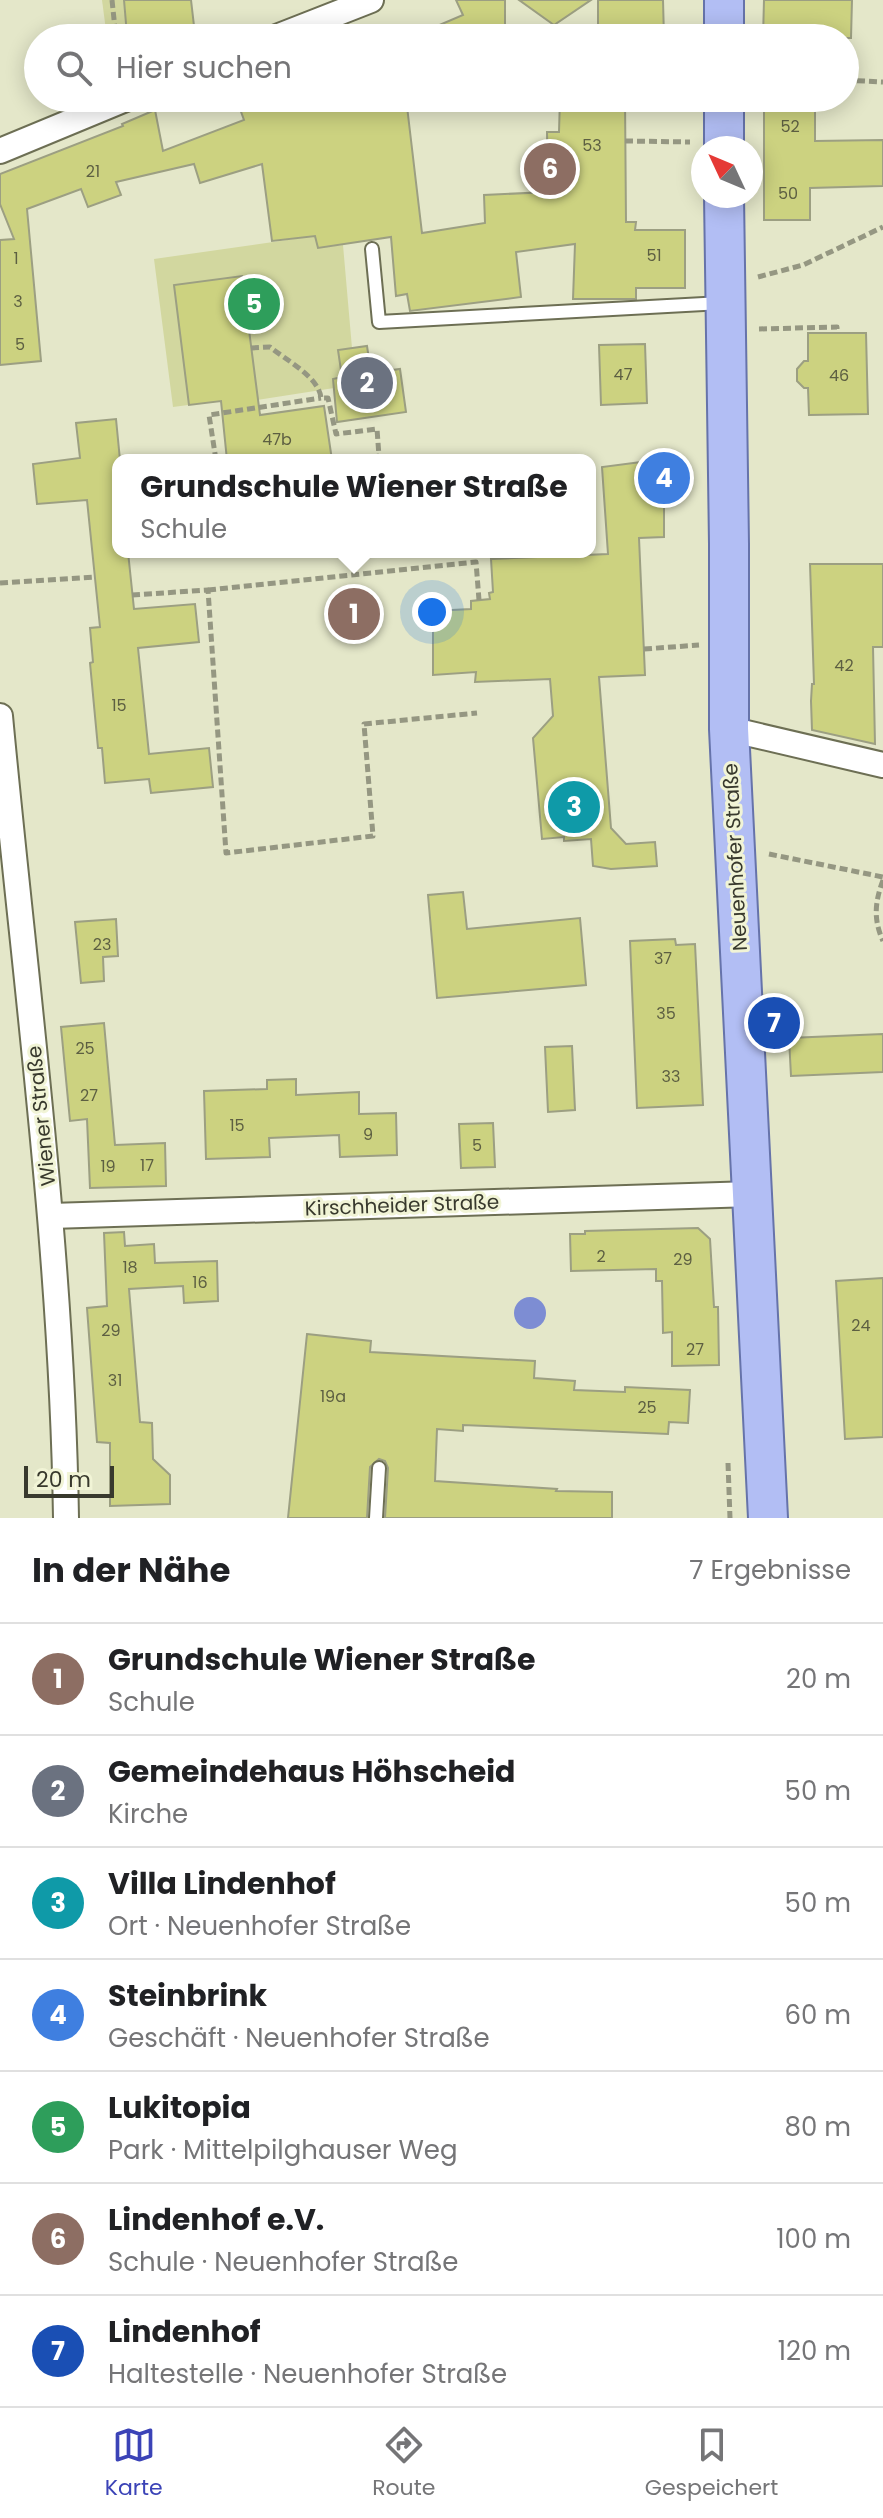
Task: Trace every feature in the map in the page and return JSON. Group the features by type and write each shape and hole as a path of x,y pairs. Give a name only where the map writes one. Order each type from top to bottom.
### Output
{"main road":[{"path":"724,0 724,24"},
{"path":"713,136 720,112"},
{"name":"Neuenhofer Straße","path":"724,208 729,729 768,1518"}],"street":[{"path":"310,24 371,0"},
{"path":"0,151 94,112"},
{"name":"Wiener Straße","path":"0,716 51,1216 65,1449 66,1518"},
{"path":"729,729 883,765"},
{"name":"Kirschheider Straße","path":"51,1216 752,1194"}],"lane":[{"path":"372,249 379,322 724,303"},
{"path":"376,1518 379,1468"}],"path":[{"path":"112,0 115,24"},
{"path":"859,81 883,82"},
{"path":"625,141 691,144"},
{"path":"757,277 803,265 883,227"},
{"path":"759,329 837,327 837,333"},
{"path":"251,348 270,347 305,374 320,391 321,398"},
{"path":"215,454 209,415 321,398 328,398 336,434 377,429 379,454"},
{"path":"132,595 476,562 479,600"},
{"path":"0,583 95,577"},
{"path":"208,590 226,853 373,836 364,724 477,713"},
{"path":"644,649 729,642"},
{"path":"768,854 883,878 876,897 875,919 883,941"}],"green space":[{"path":"102,0 124,0 127,24 105,24"},
{"path":"315,236 318,248 343,245 352,348 338,350 342,377 333,379 334,388 257,400 256,396 173,407 154,259"}],"water":[{"path":"530,1297 542,1301 546,1313 542,1325 530,1329 518,1325 514,1313 518,1301"}],"building":[{"path":"124,0 191,0 194,24 126,24"},
{"path":"456,0 505,0 505,24 442,24 463,15"},
{"path":"519,0 591,0 555,24"},
{"path":"598,0 663,0 664,24 598,24"},
{"path":"764,0 852,0 851,24 763,24"},
{"path":"150,112 155,112 163,151 244,120 241,112 408,112 422,233 485,223 484,195 548,192 547,132 559,132 560,112 625,112 626,222 636,222 635,230 685,230 685,288 636,288 636,299 573,299 575,244 516,252 521,297 410,311 407,294 396,296 391,237 318,248 315,236 272,241 262,164 200,183 194,164 116,182 121,195 88,207 81,189 27,209 41,361 0,365 0,240 14,239 0,204 0,174 123,126"},
{"path":"764,112 815,112 815,141 883,140 883,186 810,188 810,220 764,220"},
{"path":"242,276 260,415 324,406 331,454 226,454 221,401 189,405 174,285"},
{"path":"808,333 866,333 868,414 809,415 808,388 797,381 797,369 808,361"},
{"path":"645,344 647,403 601,405 599,345"},
{"path":"367,346 371,373 400,369 406,412 337,422 333,379 342,377 338,350"},
{"path":"116,419 119,454 112,454 112,558 129,558 134,609 195,604 199,642 138,648 149,754 209,748 213,787 151,793 149,779 105,783 102,748 98,748 90,663 93,662 90,628 100,627 87,500 37,504 33,464 80,458 76,423"},
{"path":"652,456 662,456 674,462 682,478 676,493 664,503 664,537 639,538 645,675 599,677 611,828 626,844 655,842 657,866 611,869 593,866 591,839 542,839 533,738 553,716 550,679 475,682 476,672 433,675 433,611 471,609 471,601 490,599 489,593 493,592 491,559 596,558 596,555 608,554 602,467 641,462"},
{"path":"810,564 883,564 883,647 873,647 875,744 812,730 814,684"},
{"path":"463,892 467,929 580,918 586,985 437,998 428,895"},
{"path":"116,919 118,956 103,957 104,981 81,983 75,922"},
{"path":"675,939 676,945 695,944 703,1105 637,1108 630,941"},
{"path":"104,1023 115,1145 165,1143 166,1186 90,1188 87,1119 70,1121 61,1027"},
{"path":"883,1034 883,1072 791,1076 789,1038"},
{"path":"572,1046 575,1110 548,1112 545,1047"},
{"path":"296,1079 296,1095 359,1092 359,1114 396,1113 397,1155 340,1157 339,1135 269,1138 270,1157 206,1159 204,1091 267,1089 267,1080"},
{"path":"493,1123 495,1167 461,1168 459,1124"},
{"path":"698,1228 710,1239 714,1307 718,1307 719,1365 672,1366 672,1332 663,1333 662,1281 656,1281 656,1269 571,1271 570,1234"},
{"path":"124,1232 125,1246 154,1244 155,1263 217,1261 218,1301 184,1303 183,1286 129,1289 140,1422 152,1423 153,1459 170,1475 170,1504 110,1506 110,1443 97,1442 87,1308 107,1306 104,1233"},
{"path":"883,1278 883,1437 845,1439 836,1281"},
{"path":"307,1334 371,1341 370,1352 535,1361 534,1378 575,1381 574,1390 625,1392 625,1387 690,1390 688,1423 669,1422 668,1434 463,1425 463,1431 437,1429 435,1481 556,1491 612,1492 612,1518 385,1518 388,1468 385,1461 379,1459 370,1467 367,1518 288,1518"}],"place":[{"name":"Lindenhof e.V.","path":"550,169"},
{"name":"Lukitopia","path":"254,304"},
{"name":"Gemeindehaus Höhscheid","path":"367,383"},
{"name":"Steinbrink","path":"664,478"},
{"name":"Grundschule Wiener Straße","path":"354,614"},
{"name":"Villa Lindenhof","path":"574,807"},
{"name":"Lindenhof","path":"774,1023"}]}
